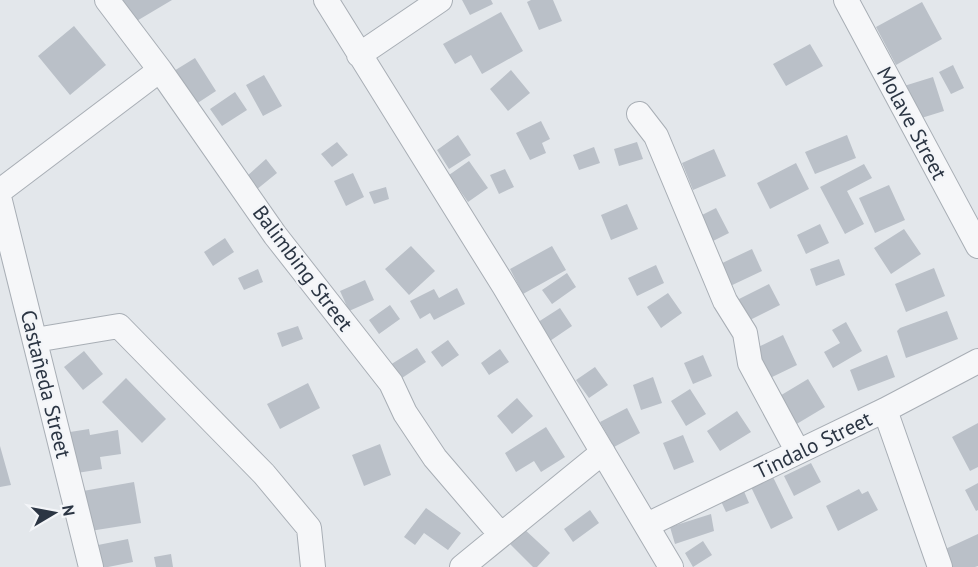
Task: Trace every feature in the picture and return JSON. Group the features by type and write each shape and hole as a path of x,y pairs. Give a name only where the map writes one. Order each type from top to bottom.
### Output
{"street":[{"name":"Balimbing Street","path":"107,0 160,70 275,235 391,383 405,413 435,458 501,535"},
{"path":"326,0 504,286 671,567"},
{"path":"359,55 440,0"},
{"name":"Molave Street","path":"846,0 978,246"},
{"path":"0,191 160,70"},
{"path":"639,114 656,136 725,301 745,333 750,363 798,452"},
{"name":"Castañeda Street","path":"0,201 91,567"},
{"path":"35,340 119,326 264,474 309,528 313,567"},
{"name":"Tindalo Street","path":"647,525 885,410 978,361"},
{"path":"885,410 940,567"},
{"path":"462,567 603,452"}],"building":[{"path":"121,0 172,0 135,22"},
{"path":"462,0 491,0 493,4 470,15"},
{"path":"553,0 562,21 539,30 527,2"},
{"path":"922,2 942,39 896,65 876,27"},
{"path":"501,12 523,51 482,74 471,55 455,64 443,44"},
{"path":"74,26 106,65 70,95 38,56"},
{"path":"810,44 823,66 786,86 773,64"},
{"path":"195,58 216,91 190,108 169,74"},
{"path":"953,65 964,88 951,94 939,72"},
{"path":"511,70 530,93 508,111 490,89"},
{"path":"264,75 282,106 263,116 246,85"},
{"path":"933,77 944,111 915,120 904,86"},
{"path":"235,92 247,110 222,126 210,109"},
{"path":"541,121 550,139 542,143 546,153 530,160 516,133"},
{"path":"458,135 471,155 449,169 437,150"},
{"path":"847,135 856,158 815,174 805,152"},
{"path":"337,142 348,155 332,167 321,154"},
{"path":"637,142 643,159 619,166 614,149"},
{"path":"594,147 600,163 579,170 573,155"},
{"path":"714,149 726,176 693,190 682,163"},
{"path":"266,159 277,173 256,190 246,177"},
{"path":"469,161 488,188 468,202 449,175"},
{"path":"796,163 809,189 770,209 757,183"},
{"path":"864,164 872,178 847,191 864,224 845,234 820,187"},
{"path":"505,169 514,187 499,194 490,175"},
{"path":"353,173 364,197 346,206 334,181"},
{"path":"889,185 905,220 875,233 859,198"},
{"path":"386,187 389,199 374,204 369,192"},
{"path":"627,204 638,229 611,240 601,215"},
{"path":"716,208 729,233 705,245 692,220"},
{"path":"820,224 829,243 806,254 797,235"},
{"path":"904,229 921,254 891,274 874,248"},
{"path":"225,238 234,252 213,266 204,252"},
{"path":"411,246 435,271 409,295 385,269"},
{"path":"552,246 566,270 523,294 510,269"},
{"path":"752,249 762,271 726,288 716,266"},
{"path":"839,259 845,275 816,286 810,269"},
{"path":"656,265 664,283 637,296 628,278"},
{"path":"934,268 945,296 906,312 895,284"},
{"path":"258,269 263,282 244,290 238,278"},
{"path":"567,273 576,287 552,304 542,290"},
{"path":"365,280 374,300 349,311 340,291"},
{"path":"769,284 780,305 748,321 737,300"},
{"path":"457,288 465,304 434,320 430,313 420,319 410,301 434,289 439,298"},
{"path":"668,293 682,313 661,328 647,307"},
{"path":"390,305 400,319 379,334 369,320"},
{"path":"560,308 572,326 547,343 535,324"},
{"path":"947,311 958,339 906,358 897,331"},
{"path":"846,322 862,351 833,368 824,352 840,343 832,330"},
{"path":"298,326 303,339 282,347 277,333"},
{"path":"783,335 797,365 768,379 754,349"},
{"path":"448,340 459,355 442,367 431,352"},
{"path":"417,348 426,362 399,380 390,365"},
{"path":"500,349 509,362 489,375 481,363"},
{"path":"84,351 103,374 83,390 64,367"},
{"path":"703,355 712,376 693,384 684,363"},
{"path":"887,355 895,377 858,391 850,370"},
{"path":"595,367 608,385 589,398 576,380"},
{"path":"653,377 662,403 641,410 633,385"},
{"path":"126,378 166,419 142,443 102,402"},
{"path":"808,379 825,407 795,425 778,397"},
{"path":"308,383 320,408 280,429 267,404"},
{"path":"690,389 706,414 686,426 671,401"},
{"path":"517,398 533,416 512,434 497,416"},
{"path":"627,408 640,433 614,447 600,422"},
{"path":"737,411 751,432 720,451 707,431"},
{"path":"978,423 978,467 970,471 952,437"},
{"path":"546,427 565,457 541,472 534,461 516,472 505,453"},
{"path":"89,429 90,435 118,430 121,454 100,457 102,469 77,473 70,432"},
{"path":"683,435 694,462 674,470 663,443"},
{"path":"380,444 391,475 364,486 352,455"},
{"path":"0,446 11,485 0,487"},
{"path":"811,463 821,482 794,496 784,476"},
{"path":"773,477 793,518 771,529 751,487"},
{"path":"134,482 141,523 90,531 83,491"},
{"path":"978,483 978,510 976,511 965,490"},
{"path":"743,489 749,503 726,512 720,499"},
{"path":"859,489 862,494 868,491 878,510 838,531 826,506"},
{"path":"426,508 461,533 448,550 424,533 415,545 404,537"},
{"path":"590,510 599,523 573,542 564,529"},
{"path":"711,514 714,531 675,544 670,527"},
{"path":"523,528 550,553 537,567 533,567 509,543"},
{"path":"978,534 978,566 948,567 941,551"},
{"path":"128,539 133,562 97,567 93,546"},
{"path":"703,541 712,555 693,567 685,553"},
{"path":"171,554 173,567 156,567 154,557"}]}
